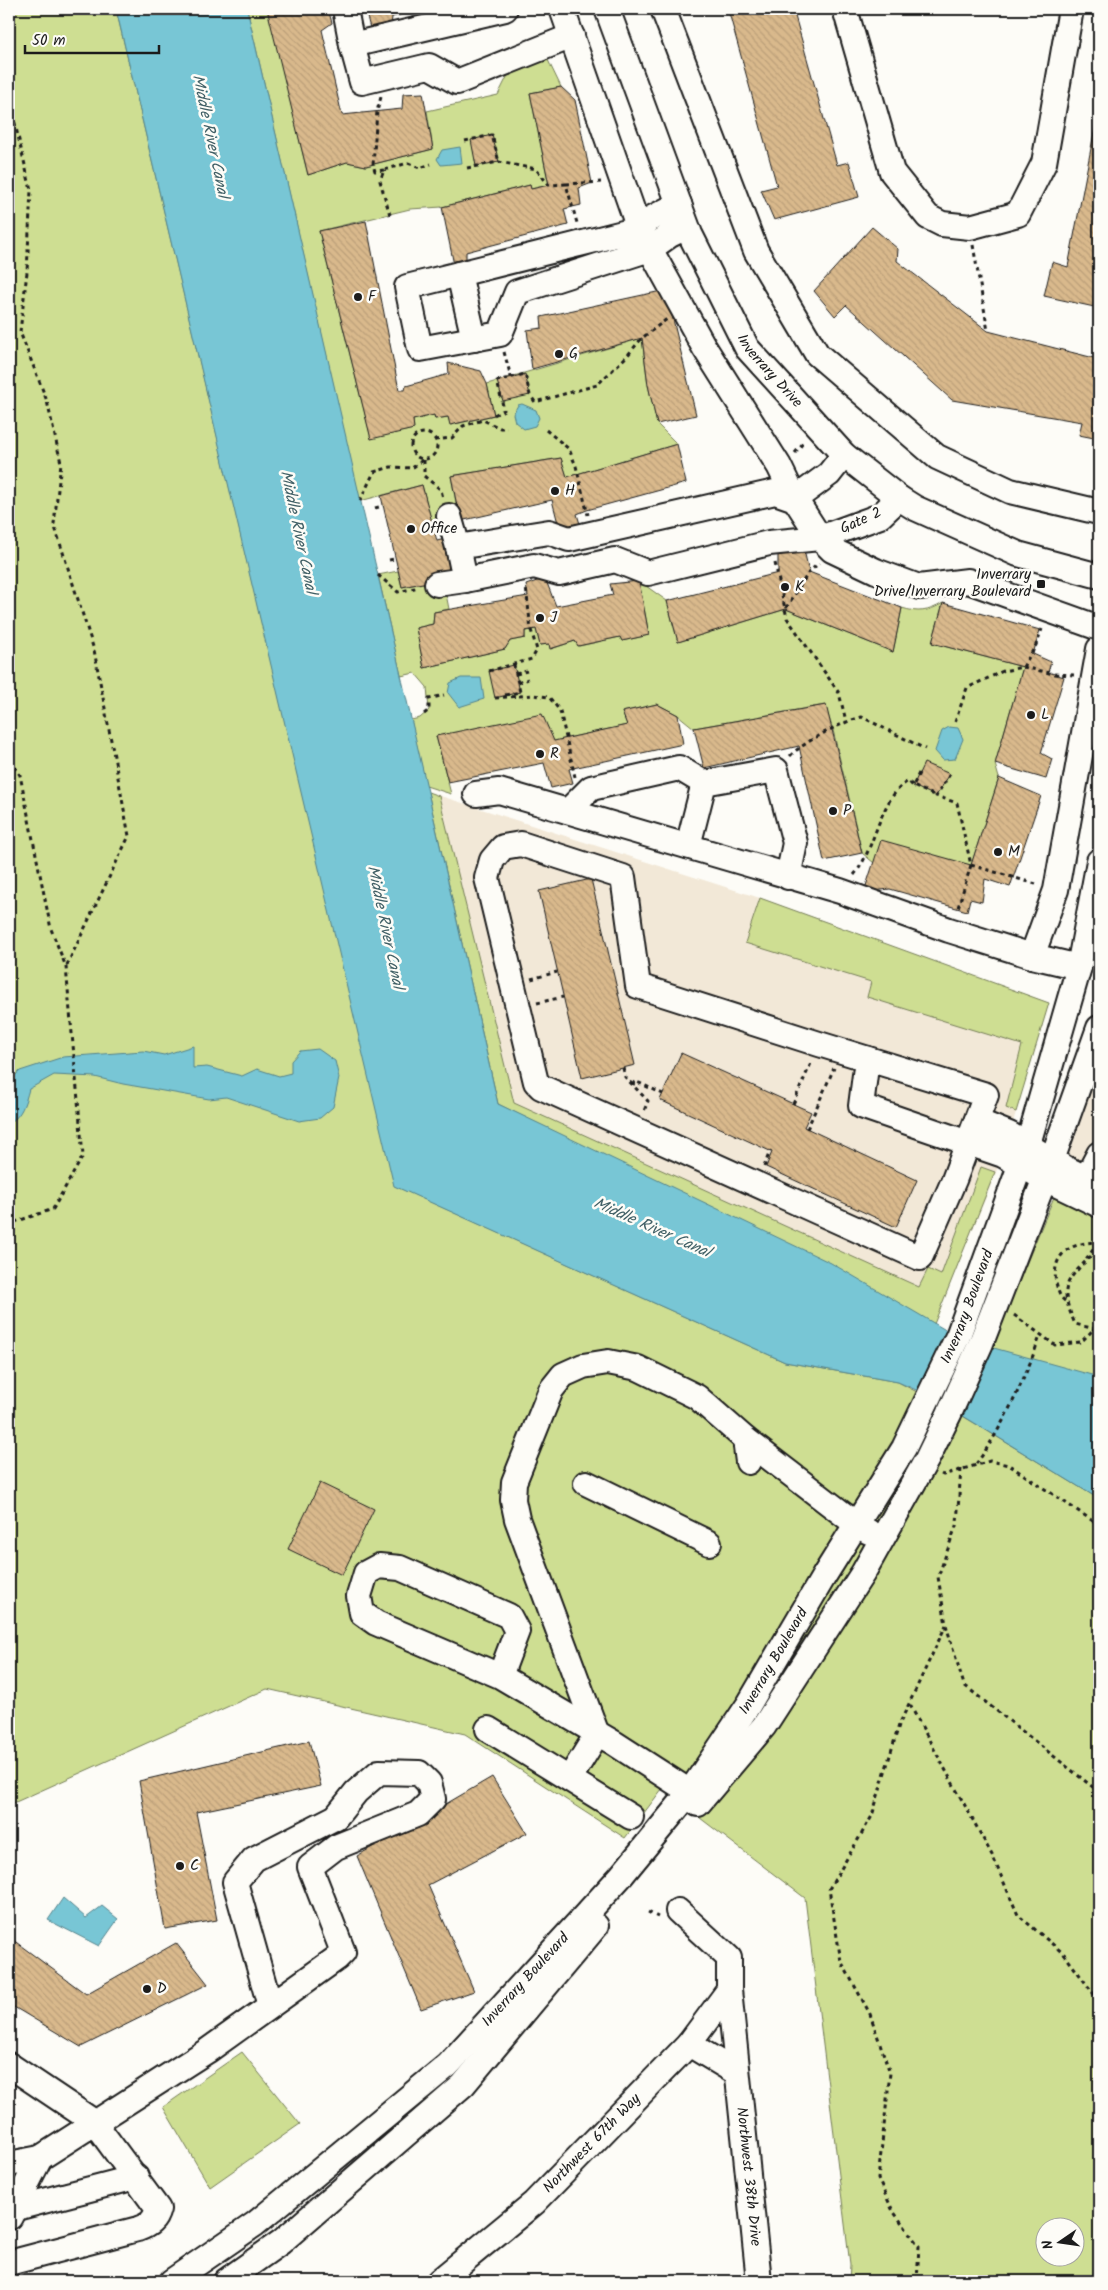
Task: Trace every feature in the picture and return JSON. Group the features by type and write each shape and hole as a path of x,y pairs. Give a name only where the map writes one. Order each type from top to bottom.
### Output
{"street":[{"path":"345,9 362,82 429,66 457,82 570,18 622,181 645,239 704,347 779,466 795,499 826,544 876,572 919,587 968,581 1099,628"},
{"path":"352,45 506,9"},
{"name":"Inverrary Drive","path":"607,9 687,227 747,348 844,455 899,498 915,508 1018,554 1099,576"},
{"path":"663,9 756,251 818,354 937,457 1010,492 1099,512"},
{"path":"846,9 892,172 928,217 942,224 970,227 1018,214 1044,163 1071,9"},
{"path":"645,239 650,219 679,204"},
{"path":"645,239 516,292 500,334 420,349 407,287 582,243 645,239 670,235 687,227"},
{"path":"458,274 474,339"},
{"path":"795,499 829,474 844,455"},
{"path":"458,547 549,532 570,539 593,532 775,492 795,499"},
{"name":"Gate 2","path":"559,573 615,560 648,573 768,543 826,544 880,516 899,498"},
{"path":"449,516 465,580"},
{"path":"437,584 534,566 559,573 549,532"},
{"path":"1032,956 1056,890 1099,649"},
{"path":"574,805 591,788 679,768 704,783 776,770 795,843 788,877"},
{"path":"688,846 704,783"},
{"path":"476,794 498,791 574,805 688,846 840,891 949,930 1032,956 1079,967"},
{"path":"521,844 624,876 638,986 842,1051 986,1095 968,1144 920,1258 541,1087 536,1082 487,878 492,860 503,846 521,844"},
{"name":"Inverrary Boulevard","path":"172,2281 255,2224 448,2065 621,1876 690,1792 749,1704 856,1524 904,1448 958,1336 1024,1154 1079,967 1099,861"},
{"name":"Inverrary Boulevard","path":"226,2281 281,2242 463,2084 764,1726 863,1573 950,1414 981,1343 1048,1170 1099,1028"},
{"path":"867,1059 861,1106 1003,1156 1024,1154"},
{"path":"977,1121 1048,1170 1088,1186 1099,1205"},
{"path":"1088,1186 1099,1153"},
{"path":"598,1734 512,1500 514,1482 551,1390 563,1375 583,1366 608,1362 638,1368 697,1397 744,1439 856,1524 882,1539"},
{"path":"744,1439 748,1462"},
{"path":"586,1483 709,1543"},
{"path":"500,1676 517,1630 509,1616 400,1568 379,1566 366,1573 359,1596 362,1613 376,1623 500,1676 598,1734 690,1792"},
{"path":"488,1730 570,1778 631,1817"},
{"path":"570,1778 598,1734"},
{"path":"9,2164 40,2158 207,2051 270,2006 343,1952 310,1868 336,1847 418,1814 433,1799 429,1783 419,1773 379,1772 356,1792 336,1817 254,1859 235,1882 270,2006"},
{"name":"Northwest 38th Drive","path":"678,1911 729,1958 729,1990 759,2281"},
{"name":"Northwest 67th Way","path":"440,2281 534,2204 689,2044 729,1990"},
{"path":"689,2044 737,2073"},
{"path":"9,2065 94,2122 158,2209 156,2218 147,2226 9,2263"},
{"path":"10,2213 40,2158"},
{"path":"10,2213 136,2177"},
{"path":"9,2274 15,2281"}],"path":[{"path":"386,76 378,111 372,165 374,171 408,163 420,168 431,164"},
{"path":"9,99 31,190 27,272 20,332 49,410 61,463 54,524 94,650 129,836 66,967"},
{"path":"465,142 492,135 499,162"},
{"path":"467,168 499,162 536,169 549,185 622,181"},
{"path":"384,170 380,181 390,215"},
{"path":"566,184 574,207 582,243"},
{"path":"970,227 988,331"},
{"path":"494,414 504,410 498,381 525,374 530,395 535,402 596,385 627,356 642,338 683,308"},
{"path":"424,459 417,457 412,452 412,441 418,435 425,434 435,440 452,438 463,426 483,420 500,428 507,428"},
{"path":"546,430 569,449 576,466 593,532"},
{"path":"360,501 374,472 391,467 412,468 434,454 436,448 435,440"},
{"path":"424,459 424,476 441,490 449,516"},
{"path":"375,508 383,506"},
{"path":"768,543 778,573 787,618 839,693 846,721"},
{"path":"786,609 826,544"},
{"path":"388,560 395,559"},
{"path":"489,671 532,659 537,650 527,605 525,568"},
{"path":"378,575 398,592 437,584"},
{"path":"1023,667 1036,645 1049,610"},
{"path":"514,665 520,692 495,698 533,695 549,697 560,712 574,805"},
{"path":"955,722 967,688 1003,671 1023,667 1054,674 1094,675"},
{"path":"516,674 527,671"},
{"path":"518,683 528,679"},
{"path":"424,714 429,710 429,699 444,695"},
{"path":"776,770 799,746 833,730 846,721 862,717 925,749"},
{"path":"9,760 20,775 51,930 66,967 84,1156 53,1208 9,1224"},
{"path":"913,786 919,773"},
{"path":"936,796 950,774"},
{"path":"840,891 864,864 874,833 898,788 908,781 913,786 957,803 972,865 949,930"},
{"path":"972,865 1056,890"},
{"path":"793,1104 819,1044"},
{"path":"807,1129 842,1051"},
{"path":"623,1068 625,1077 648,1101 636,1130"},
{"path":"633,1085 635,1080 663,1094"},
{"path":"1098,1329 1075,1324 1065,1301 1061,1298 1054,1270 1063,1252 1084,1242 1099,1242"},
{"path":"1065,1301 1066,1285 1099,1242"},
{"path":"1078,1270 1092,1256 1099,1256"},
{"path":"1014,1315 1040,1336 1055,1345 1081,1342 1098,1329"},
{"path":"976,1464 990,1446 1034,1356 1040,1336"},
{"path":"1099,1525 1009,1465 990,1461 976,1464 961,1469 957,1523 938,1577 946,1625 964,1685 1099,1792"},
{"path":"917,2281 919,2246 893,2211 878,2179 890,2073 870,2014 841,1961 829,1890 872,1816 899,1725 946,1625"},
{"path":"909,1704 992,1855 1018,1915 1064,1954 1099,2001"}],"shaded area":[{"path":"428,792 760,898 1049,1003 1003,1155 934,1324 831,1263 498,1104"},
{"path":"1099,1067 1099,1217 1054,1197"}],"green space":[{"path":"9,9 116,9 395,1186 785,1362 898,1382 961,1415 1099,1499 1099,2281 849,2281 850,2265 805,1898 662,1789 625,1838 465,1734 267,1689 9,1805"},
{"path":"247,9 268,9 308,175 347,162 366,166 433,149 427,111 498,95 510,71 547,58 561,87 530,93 549,185 531,189 530,185 442,207 410,209 319,231 371,438 414,429 413,420 434,415 435,419 448,417 451,425 494,415 487,384 642,338 648,385 657,424 677,444 567,477 561,458 451,476 458,513 431,520 422,485 360,501"},
{"path":"398,571 402,587 443,579 449,609 434,612 433,624 416,628 424,668 505,649 510,641 525,638 525,631 536,629 540,645 549,644 551,649 575,641 579,646 620,637 622,641 649,635 639,581 667,601 678,642 786,609 893,652 902,608 923,611 943,603 932,643 1023,667 995,764 999,778 971,865 874,863 862,853 833,730 825,705 694,728 678,715 657,704 622,712 627,725 554,741 436,736 451,794 426,786 411,720 420,718 429,710 427,687 415,673 401,676 378,575"},
{"path":"428,792 439,796 514,1103 919,1287 928,1269 941,1275 981,1167 995,1172 934,1324 498,1104"},
{"path":"760,898 1049,1003 1016,1112 1006,1108 1022,1045 867,997 871,982 745,943"},
{"path":"1054,1197 1099,1217 1099,1379 989,1354"},
{"path":"242,2052 300,2124 210,2187 163,2107"}],"water":[{"name":"Middle River Canal","path":"116,9 247,9 498,1104 831,1263 961,1339 1099,1377 1099,1499 932,1397 898,1382 785,1362 394,1186"},
{"path":"460,147 462,163 441,165 437,159 442,150"},
{"path":"522,404 536,410 539,418 535,426 524,429 515,422 513,414 518,405"},
{"path":"461,678 481,678 484,699 459,707 448,693 450,683"},
{"path":"949,727 958,728 963,739 955,759 943,760 935,751 942,731"},
{"path":"193,1046 193,1068 207,1067 242,1076 257,1069 279,1076 291,1073 291,1061 300,1051 318,1049 335,1061 339,1078 333,1107 320,1118 299,1121 226,1097 209,1099 123,1084 95,1077 54,1075 29,1089 20,1113 9,1123 9,1081 20,1071 63,1057 143,1051 164,1055"},
{"path":"63,1898 86,1918 102,1906 118,1919 99,1946 48,1920"}],"building":[{"path":"267,9 328,9 332,23 322,30 342,115 402,109 403,94 423,93 433,149 366,166 347,162 308,175"},
{"path":"365,9 423,9 392,17 391,27 371,32"},
{"path":"728,9 793,9 837,165 849,162 859,197 774,220 761,190 777,186"},
{"path":"561,87 575,100 592,183 579,188 581,205 564,209 568,225 466,252 466,262 454,265 442,207 530,185 531,189 549,185 530,93"},
{"path":"1099,107 1099,308 1044,296 1052,262 1068,267"},
{"path":"492,135 499,162 476,166 471,140"},
{"name":"F","path":"366,221 399,390 405,390 406,386 449,374 448,363 481,371 487,384 494,415 450,425 448,417 435,419 434,415 413,420 414,429 371,439 319,231"},
{"path":"872,227 898,249 897,261 988,331 1094,358 1099,346 1099,439 1079,435 1082,422 952,400 846,305 835,316 814,291"},
{"name":"G","path":"666,290 696,415 657,424 648,385 642,338 532,369 527,330 542,328 541,317"},
{"path":"525,374 530,395 503,401 497,381"},
{"name":"H","path":"677,444 686,483 587,510 577,514 580,524 559,527 552,500 460,521 451,476 561,458 567,477"},
{"name":"Office","path":"422,485 437,541 449,538 455,568 442,571 443,579 402,587 381,496"},
{"name":"K","path":"804,550 809,572 902,608 893,652 786,609 678,642 667,601 778,573 778,554"},
{"name":"J","path":"545,578 556,606 613,595 610,584 639,581 649,635 622,641 620,637 578,646 575,641 550,649 549,644 540,645 536,629 525,631 525,638 510,641 505,649 424,668 416,628 433,624 434,612 528,596 526,585"},
{"name":"L","path":"943,603 1040,630 1033,654 1051,662 1048,672 1064,677 1041,753 1052,759 1046,779 995,764 1023,667 932,643"},
{"path":"514,665 520,692 495,698 489,671"},
{"name":"R","path":"657,704 678,715 683,744 569,769 573,783 551,788 544,763 448,782 436,736 542,714 554,741 627,725 622,712"},
{"name":"P","path":"826,705 862,853 824,861 799,746 704,768 694,728"},
{"path":"924,763 950,774 936,796 913,786"},
{"name":"M","path":"999,778 1041,796 1010,887 985,879 982,902 970,899 967,911 890,889 864,892 881,840 971,865"},
{"path":"591,879 635,1065 582,1078 539,891"},
{"path":"681,1053 811,1112 804,1127 917,1180 896,1227 766,1167 772,1152 660,1100"},
{"path":"320,1483 374,1509 342,1575 288,1549"},
{"name":"C","path":"309,1741 321,1786 196,1812 217,1920 165,1929 139,1781"},
{"path":"492,1777 527,1833 428,1885 474,1991 421,2009 357,1856"},
{"name":"D","path":"9,1937 86,1994 176,1943 208,1984 81,2047 9,2004"}],"place":[{"name":"F","path":"358,297"},
{"name":"G","path":"559,354"},
{"name":"H","path":"555,491"},
{"name":"Office","path":"411,529"},
{"name":"Inverrary Drive/Inverrary Boulevard","path":"1041,584"},
{"name":"K","path":"785,587"},
{"name":"J","path":"540,618"},
{"name":"L","path":"1031,715"},
{"name":"R","path":"540,754"},
{"name":"P","path":"833,811"},
{"name":"M","path":"998,852"},
{"name":"C","path":"180,1866"},
{"name":"D","path":"147,1989"}]}
